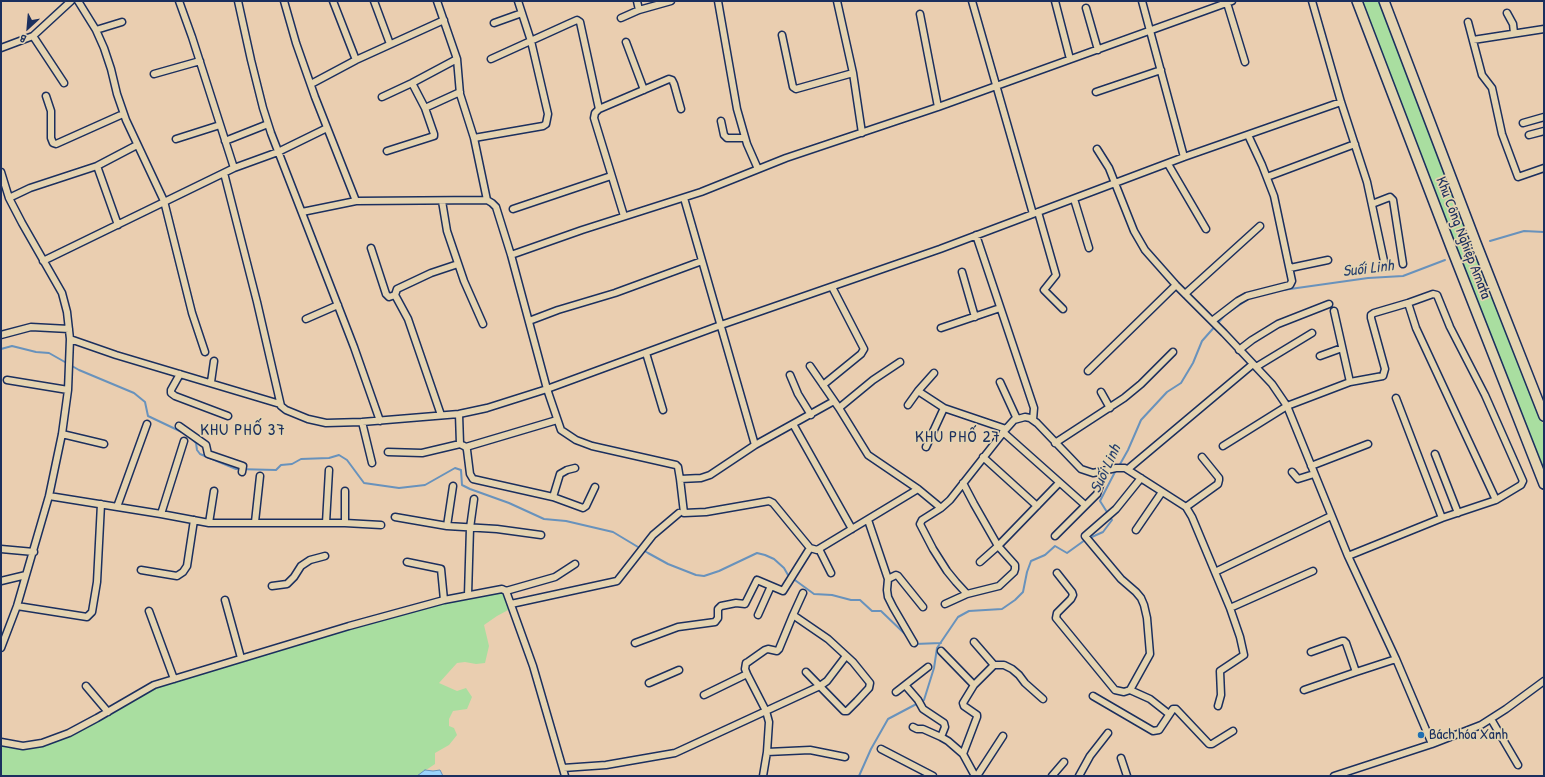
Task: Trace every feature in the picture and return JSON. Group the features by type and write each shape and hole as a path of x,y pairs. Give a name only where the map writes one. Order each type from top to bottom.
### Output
{"street":[{"path":"1,48 33,36 71,1"},
{"path":"78,1 96,30 104,48 124,114 164,201 192,313 205,352"},
{"path":"179,1 234,168"},
{"path":"238,1 251,60 268,124 338,305 380,421"},
{"path":"284,1 296,43 356,201"},
{"path":"333,1 356,60"},
{"path":"374,1 390,44"},
{"path":"437,1 457,59 460,92 474,138 487,200"},
{"path":"474,138 543,126 546,124 548,114 531,41 518,1"},
{"path":"637,1 639,10"},
{"path":"622,18 639,10 671,1"},
{"path":"718,1 737,109 745,138 758,169"},
{"path":"837,1 853,73 862,133"},
{"path":"972,1 996,86 1056,275 1055,278 1047,284 1044,290 1063,309"},
{"path":"1055,1 1070,59"},
{"path":"1142,1 1184,157"},
{"path":"1312,1 1341,102 1367,182 1384,260"},
{"name":"Khu Công Nghiệp Amata","path":"1357,1 1544,484"},
{"name":"Khu Công Nghiệp Amata","path":"1384,1 1544,416"},
{"path":"511,256 624,216 684,198 815,148 938,107 1230,2 1245,62"},
{"path":"1086,8 1098,50"},
{"path":"494,24 522,13"},
{"path":"1507,13 1513,24 1514,33"},
{"path":"920,14 938,107"},
{"path":"311,84 356,60 444,20"},
{"path":"491,59 578,20 580,22 600,109"},
{"path":"96,30 122,22"},
{"path":"1468,22 1482,75 1493,91 1502,134 1518,177 1544,168"},
{"path":"1473,40 1514,33 1543,32"},
{"path":"782,35 793,87 796,88 853,73"},
{"path":"33,36 64,83"},
{"path":"626,42 644,90"},
{"path":"382,96 412,83 457,59"},
{"path":"154,74 200,61"},
{"path":"1096,92 1161,70"},
{"path":"624,216 594,118 595,113 600,109 665,80 672,80 681,109"},
{"path":"387,151 434,136 425,108 412,83"},
{"path":"425,108 460,92"},
{"path":"46,96 51,111 51,138 53,143 56,144 124,114"},
{"path":"70,339 280,404 286,410 320,422 380,421 459,414 487,408 646,353 976,235 1184,157 1341,102"},
{"path":"1524,123 1544,117"},
{"path":"721,121 724,135 727,138 745,138"},
{"path":"225,141 268,124"},
{"path":"176,139 220,125"},
{"path":"43,261 234,168 278,152 327,128"},
{"path":"1529,136 1544,131"},
{"path":"1212,321 1247,296 1290,285 1292,281 1274,196 1248,135"},
{"path":"1267,177 1355,144"},
{"path":"9,198 30,188 97,166 137,145"},
{"path":"1097,149 1109,168 1134,231 1145,250 1176,285 1272,384 1287,406 1348,556 1396,659 1432,744"},
{"path":"1168,164 1206,229"},
{"path":"97,166 118,225"},
{"path":"1,172 9,198 62,293 67,312 70,339 68,390 62,434 49,496 34,552 17,606 2,644"},
{"path":"224,173 257,302 280,404"},
{"path":"513,209 611,176"},
{"path":"1372,204 1390,197 1393,200 1403,264"},
{"path":"684,198 755,445"},
{"path":"1074,199 1089,248"},
{"path":"302,212 356,201 487,200 492,203 496,207 511,256 547,388 561,430 576,440 592,446 676,465 678,467 680,478 684,513 706,512 769,501 772,502 810,548 817,550 918,489"},
{"path":"442,201 447,231 464,281 483,324"},
{"path":"1185,294 1260,226"},
{"path":"976,235 1034,408 1033,420"},
{"path":"371,248 386,294 389,297 395,295"},
{"path":"1290,268 1328,260"},
{"path":"529,321 558,310 615,293 702,261"},
{"path":"441,415 408,319 395,295 397,289 431,273 458,264"},
{"path":"962,272 975,317"},
{"path":"1088,371 1176,285"},
{"path":"823,385 861,354 864,349 832,287"},
{"path":"1223,446 1287,406 1350,382 1383,376 1385,369 1372,324 1371,315 1374,312 1408,303 1433,294 1437,295 1450,326 1485,395 1523,481 1521,485 1496,500 1442,518 1348,556"},
{"path":"1408,303 1416,328 1496,500"},
{"path":"1239,350 1278,324 1329,304"},
{"path":"306,319 338,305"},
{"path":"941,328 1000,308"},
{"path":"1334,311 1350,382"},
{"path":"1,335 31,327 69,329"},
{"path":"1126,469 1254,365 1312,333"},
{"path":"1320,356 1342,348"},
{"path":"1055,442 1110,408 1141,384 1173,352"},
{"path":"646,353 663,410"},
{"path":"211,382 214,361"},
{"path":"839,408 873,380 900,362"},
{"path":"810,366 839,408 868,455 918,489 941,508"},
{"path":"908,405 934,373"},
{"path":"180,374 171,390 171,393 175,396 228,416"},
{"path":"790,375 798,394 810,415"},
{"path":"7,380 68,390"},
{"path":"1000,382 1017,419"},
{"path":"918,392 944,408 1004,430 1085,505"},
{"path":"1101,392 1110,408"},
{"path":"1396,398 1442,518"},
{"path":"680,478 701,478 710,475 755,445 834,401"},
{"path":"926,447 944,408"},
{"path":"459,414 463,445 469,455 470,474 473,479 553,497 585,508 595,487"},
{"path":"967,594 956,582 933,549 920,524 922,520 941,508 950,500 1004,430 1017,419 1025,417 1033,420 1084,471 1093,473 1116,468 1126,469 1186,507 1192,517 1230,608 1244,654 1220,671 1221,695 1218,706"},
{"path":"388,452 422,453 463,445 557,420"},
{"path":"362,422 372,463"},
{"path":"116,507 147,424"},
{"path":"793,424 852,529"},
{"path":"179,426 206,445 208,454 242,469"},
{"path":"62,434 104,444"},
{"path":"161,514 184,441"},
{"path":"1311,466 1368,444"},
{"path":"1435,454 1458,512"},
{"path":"983,456 1037,506"},
{"path":"1186,507 1218,484 1219,478 1202,457"},
{"path":"553,497 560,474 575,468"},
{"path":"326,523 329,470"},
{"path":"1292,472 1298,480 1314,474"},
{"path":"255,522 260,476"},
{"path":"1057,572 1073,595 1057,613 1056,618 1115,690 1124,692 1130,690 1150,654 1147,618 1144,605 1136,592 1121,579 1085,536 1112,512 1141,478"},
{"path":"945,604 967,594 999,586 1014,572 1015,565 998,546 963,482"},
{"path":"980,562 998,546 1059,482"},
{"path":"1055,536 1097,494 1100,485"},
{"path":"448,526 453,486"},
{"path":"209,523 214,491"},
{"path":"345,491 345,523"},
{"path":"1136,530 1162,492"},
{"path":"49,496 209,523 345,523 381,525"},
{"path":"468,595 470,528 474,499"},
{"path":"17,606 87,617 92,612 97,582 101,504"},
{"path":"511,604 617,581 653,535 679,513"},
{"path":"1215,572 1331,516"},
{"path":"395,517 448,526 541,535"},
{"path":"141,570 177,576 183,572 187,566 194,520"},
{"path":"868,520 888,579 888,597 914,644"},
{"path":"635,643 678,627 716,622 718,618 718,609 721,606 736,603 745,604 757,580 783,591 810,548"},
{"path":"1,549 34,552"},
{"path":"819,549 831,572"},
{"path":"272,586 287,584 294,577 301,566 310,560 325,556"},
{"path":"407,562 441,569 444,600"},
{"path":"506,591 555,577 575,564"},
{"path":"1230,608 1313,571"},
{"path":"1,581 26,575"},
{"path":"888,579 896,575 898,576 923,607"},
{"path":"758,615 771,586"},
{"path":"1,742 23,746 42,743 69,733 154,685 350,626 444,600 502,588 506,591 533,666 565,776"},
{"path":"763,776 769,731 766,711 747,674 745,669 746,663 765,650 779,649 804,593"},
{"path":"225,600 241,658"},
{"path":"149,611 174,679"},
{"path":"793,615 828,639 846,656 870,683 869,688 847,711 844,711 806,672"},
{"path":"1312,652 1344,641 1346,642 1356,672"},
{"path":"974,642 994,664 1012,668 1043,699"},
{"path":"941,651 974,685"},
{"path":"563,768 606,765 675,753 820,686 827,680 846,656"},
{"path":"1304,690 1396,659"},
{"path":"963,754 977,715 964,706 963,703 974,685 994,664"},
{"path":"896,692 928,667"},
{"path":"649,683 679,670"},
{"path":"704,695 747,674"},
{"path":"1334,776 1432,744 1481,725 1544,681"},
{"path":"905,685 918,700 923,709 946,725 941,737"},
{"path":"86,686 108,712"},
{"path":"1130,690 1150,699 1169,714"},
{"path":"1093,696 1154,731 1158,730 1173,709 1176,708 1209,744 1212,744 1233,732"},
{"path":"1491,719 1518,765"},
{"path":"913,727 923,729 948,741 963,754 976,776 988,761 1003,736"},
{"path":"1079,776 1090,756 1108,733"},
{"path":"881,749 933,776"},
{"path":"767,752 810,750 845,757"},
{"path":"1121,758 1127,776"},
{"path":"1052,776 1064,762"}],"green space":[{"path":"1361,1 1380,1 1544,427 1544,474"},
{"path":"503,591 510,609 484,625 489,646 485,663 457,663 439,683 457,691 466,688 472,697 467,709 453,711 449,719 449,726 454,728 457,735 449,745 435,753 435,764 417,776 1,776 1,744 43,745 156,687 352,627 445,603"}],"water":[{"path":"425,770 440,770 443,776 417,776"}],"waterway":[{"name":"Suối Linh","path":"1490,241 1524,231 1544,232"},
{"name":"Suối Linh","path":"1283,290 1368,278 1403,276 1445,260"},
{"name":"Suối Linh","path":"1119,466 1128,450 1141,420 1167,392 1181,383 1193,363 1202,341 1225,315 1248,299"},
{"path":"1,349 12,346 36,352 49,353 79,370 134,393 145,402 148,416 186,434"},
{"path":"190,437 196,443 197,450 200,454 236,469 276,470 281,465 292,464 301,459 329,458 339,455 347,460 364,483 399,488 425,485 455,468 461,470 462,485 470,489 509,503 544,519 566,521 613,532 668,564 696,575 704,576 719,571 757,553 765,555 774,559 784,568 788,575 814,594 832,595 851,600 860,600 872,611 881,611 906,635"},
{"name":"Suối Linh","path":"859,776 871,749 888,719 924,700 934,668 937,648 958,617 969,611 1002,609 1023,592 1031,561 1045,555 1055,546 1067,553 1085,540 1103,532 1112,520 1100,501 1116,470"},
{"path":"915,644 941,643"}],"place":[{"name":"Bách hóa Xanh","path":"1421,735"}],"district":[{"name":"KHU PHỐ 37","path":"243,430"},
{"name":"KHU PHỐ 27","path":"958,437"}]}
